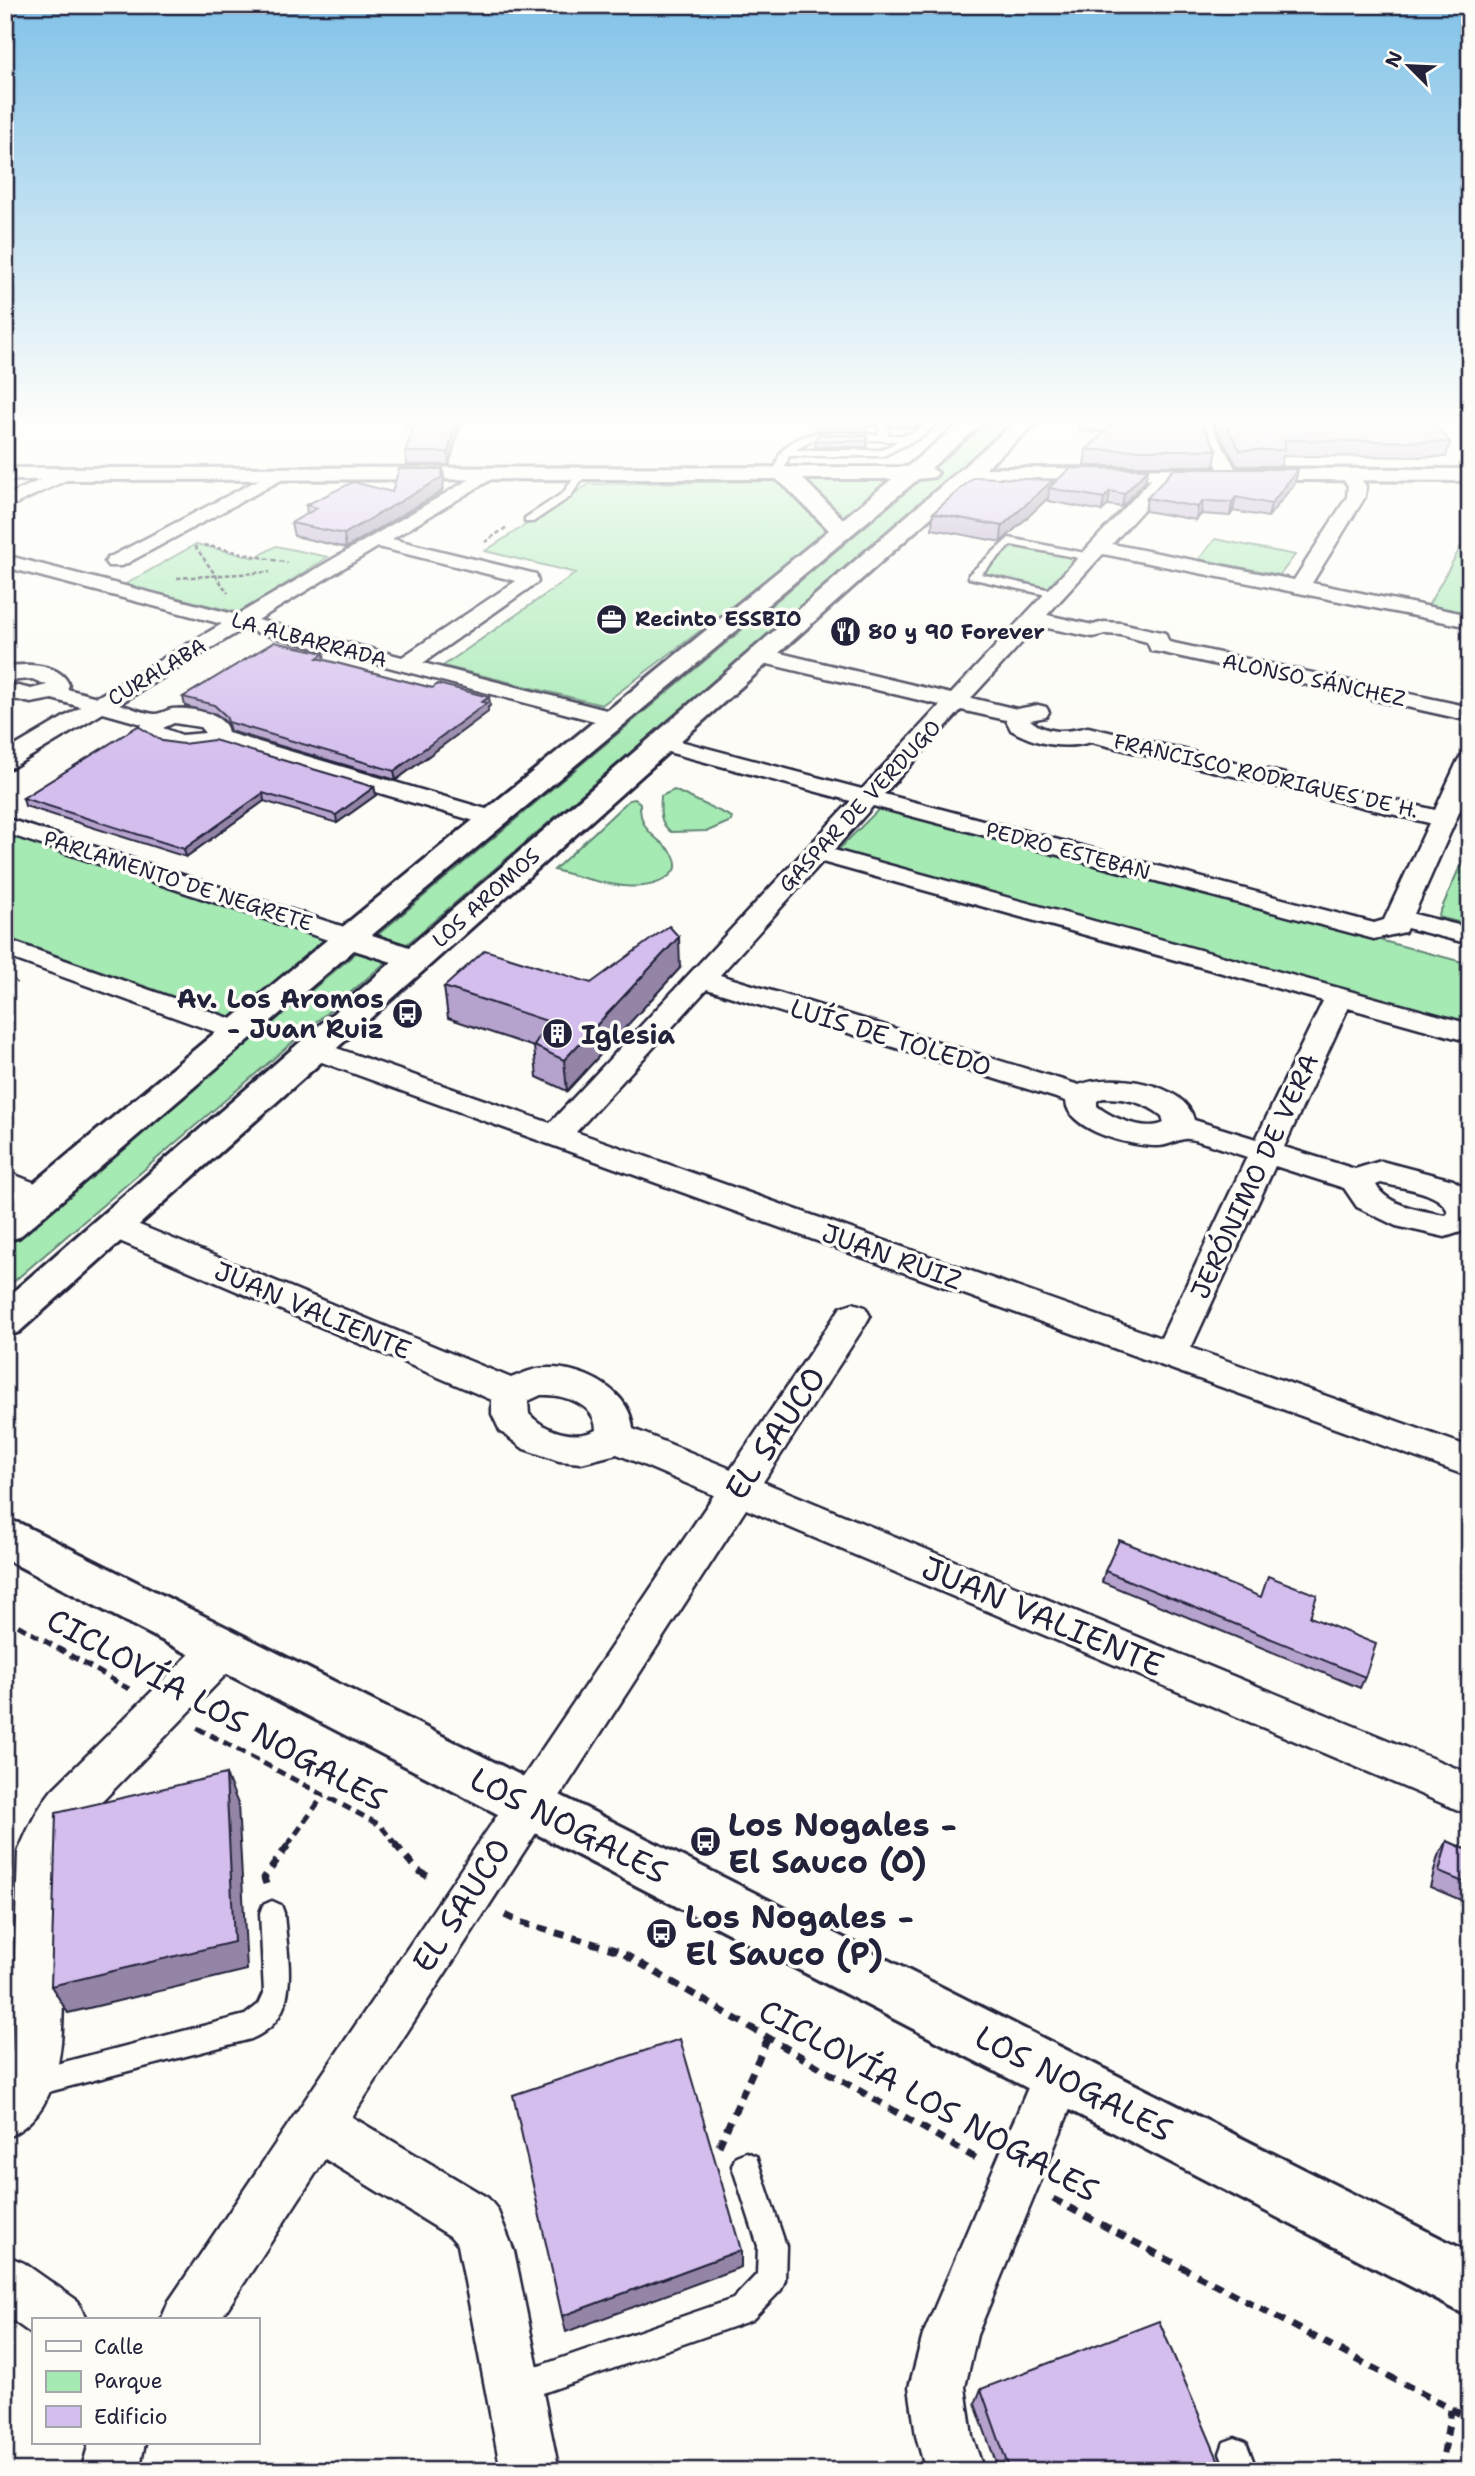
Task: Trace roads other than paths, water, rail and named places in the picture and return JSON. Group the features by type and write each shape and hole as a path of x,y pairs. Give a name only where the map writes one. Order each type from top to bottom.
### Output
{"main road":[{"path":"5,1228 350,938 841,534"},
{"name":"LOS AROMOS","path":"5,1322 899,534"},
{"path":"681,664 735,677"},
{"path":"350,938 417,960"},
{"path":"5,1210 42,1198"},
{"name":"LOS NOGALES","path":"5,1537 1470,2286"}],"street":[{"path":"115,562 168,534"},
{"name":"CURALABA","path":"5,762 388,534"},
{"name":"GASPAR DE VERDUGO","path":"555,1136 1112,534"},
{"path":"1299,587 1333,534"},
{"path":"376,541 522,575 529,580 405,665"},
{"path":"1095,552 1299,587 1470,621"},
{"name":"LA ALBARRADA","path":"5,561 614,719"},
{"name":"ALONSO SÁNCHEZ","path":"1033,619 1093,631 1097,638 1105,642 1142,649 1159,646 1470,714"},
{"name":"FRANCISCO RODRIGUES DE H.","path":"760,654 1017,716 1039,712 1062,716 1084,722 1090,730 1088,734"},
{"path":"5,674 27,671 47,676 57,681 58,685 53,692"},
{"path":"5,690 31,696 53,692 155,721 152,725 153,732 183,742 198,743 215,737 494,819"},
{"name":"FRANCISCO RODRIGUES DE H.","path":"1017,716 1019,725 1031,732 1070,740 1088,734 1443,819"},
{"name":"PEDRO ESTEBAN","path":"661,743 1365,929 1390,929 1399,918"},
{"path":"1470,760 1399,918 1470,936"},
{"name":"PARLAMENTO DE NEGRETE","path":"5,825 350,938"},
{"path":"817,853 1470,1034"},
{"path":"5,947 239,1031"},
{"name":"LUÍS DE TOLEDO","path":"701,978 1082,1096 1080,1104 1083,1111 1098,1122 1147,1136 1168,1135 1180,1126 1266,1153"},
{"name":"JERÓNIMO DE VERA","path":"1170,1355 1339,997"},
{"name":"JUAN RUIZ","path":"315,1050 1470,1462"},
{"path":"1266,1153 1359,1181 1363,1197 1394,1212 1445,1226 1455,1224 1467,1215"},
{"path":"5,1182 42,1198"},
{"name":"JUAN VALIENTE","path":"115,1226 511,1393"},
{"name":"EL SAUCO","path":"189,2318 853,1316"},
{"path":"551,1381 581,1389 605,1402 617,1424 615,1437 603,1444 580,1449 544,1441 516,1425 509,1406 511,1393 524,1386 551,1381"},
{"name":"JUAN VALIENTE","path":"615,1437 1470,1795"},
{"path":"16,2099 37,2050 41,1852 51,1826 68,1805 224,1648"},
{"path":"956,2471 944,2436 937,2387 950,2335 1059,2075"},
{"path":"317,2125 457,2209 478,2228 487,2251 530,2471"},
{"path":"5,2282 57,2318"},
{"path":"110,2471 117,2444"}],"lane":[{"path":"1056,594 973,576 1009,541 1095,552"},
{"path":"16,2099 251,2026 268,2013 277,1994 272,1913"},
{"path":"514,2388 742,2310 771,2280 772,2246 746,2166"}],"place":[{"name":"Recinto ESSBIO","path":"612,619"},
{"name":"80 y 90 Forever","path":"845,632"},
{"name":"Av. Los Aromos - Juan Ruiz","path":"407,1013"},
{"name":"Iglesia","path":"558,1034"},
{"name":"Los Nogales - El Sauco (O)","path":"705,1842"},
{"name":"Los Nogales - El Sauco (P)","path":"662,1934"}]}
